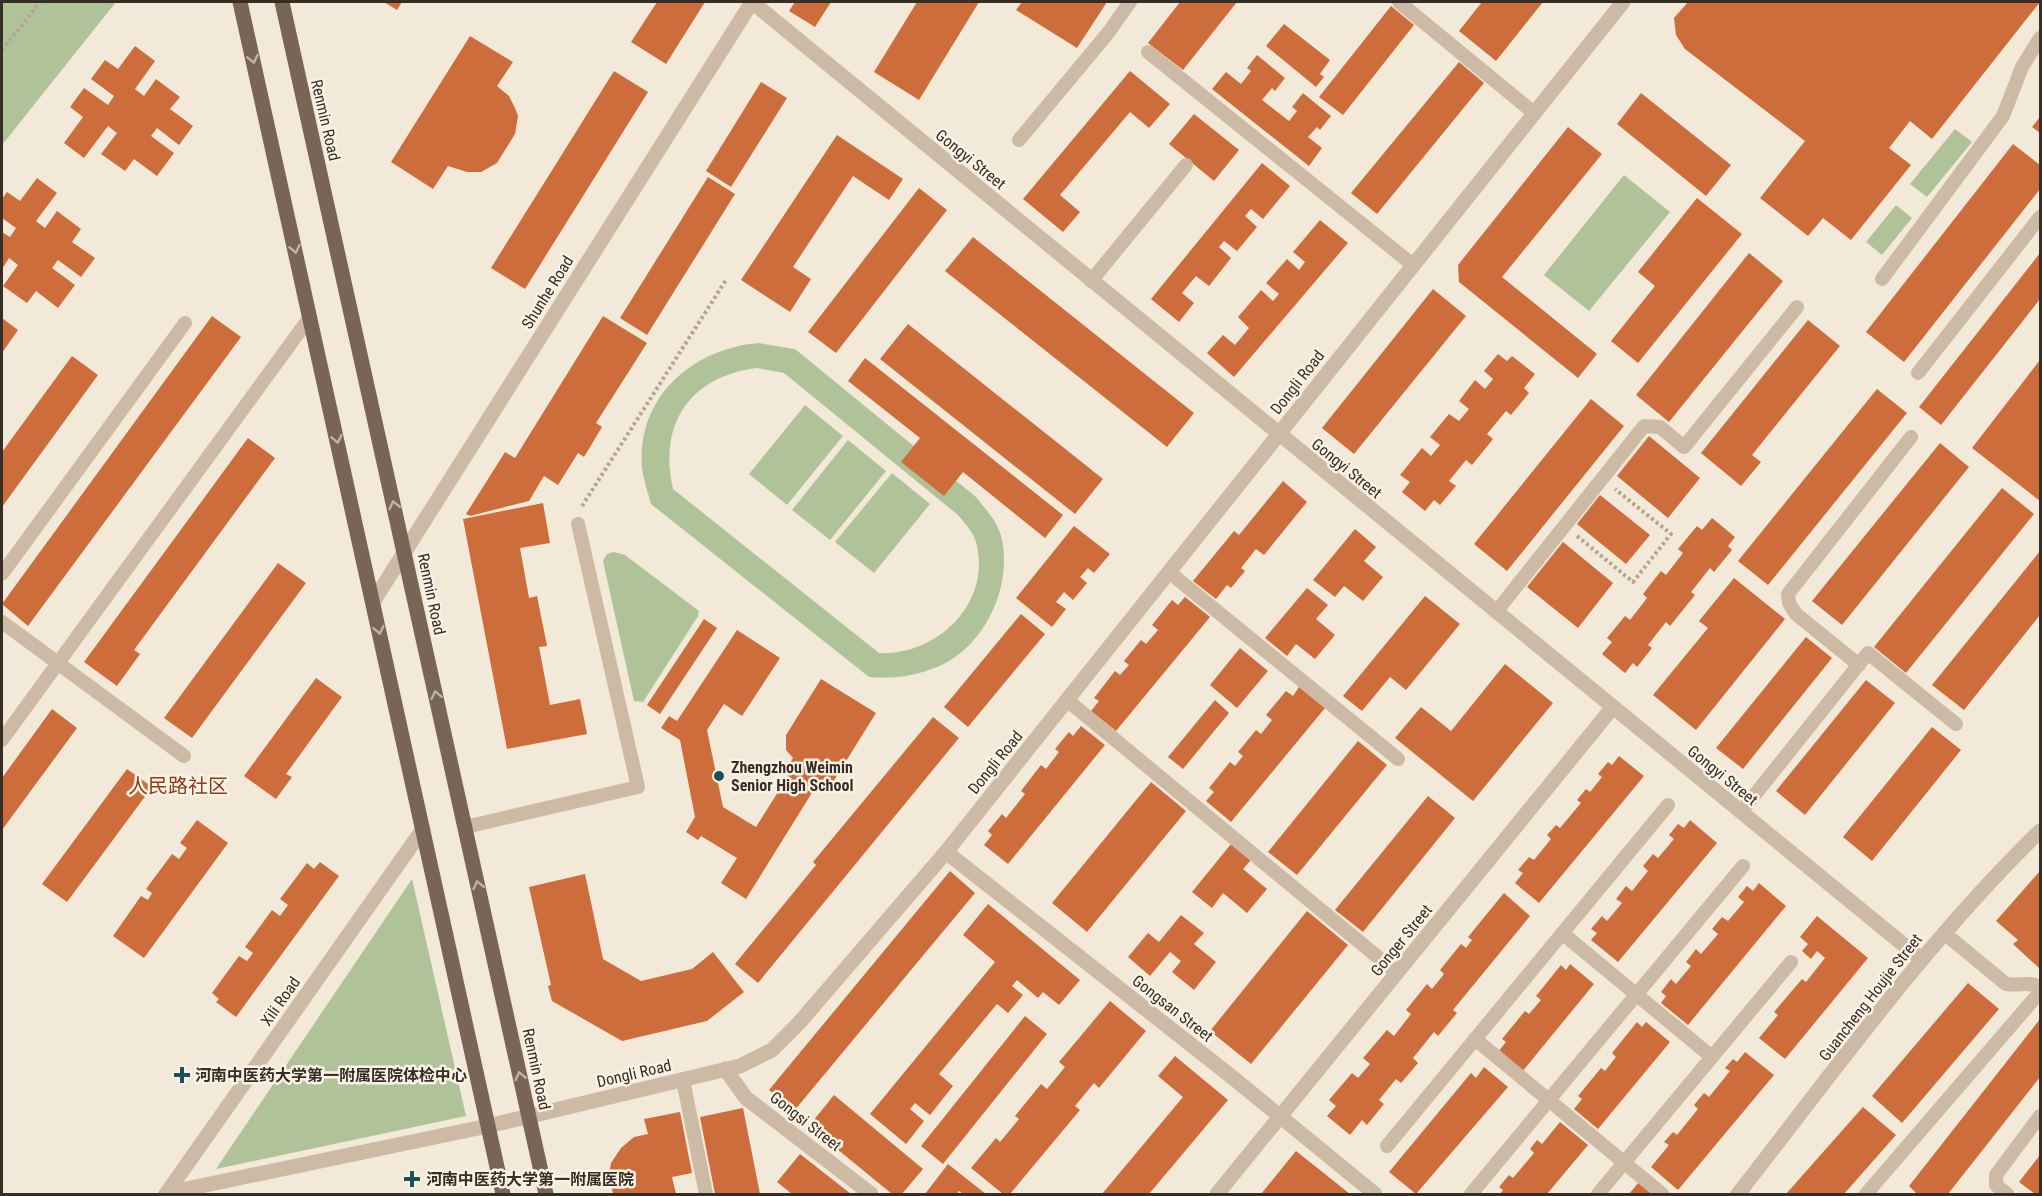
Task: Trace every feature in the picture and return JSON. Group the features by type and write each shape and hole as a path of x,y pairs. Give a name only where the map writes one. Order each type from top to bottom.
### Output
{"main road":[{"path":"240,2 503,1194"},
{"name":"Renmin Road","path":"282,2 546,1194"}],"street":[{"name":"Shunhe Road","path":"373,602 752,2"},
{"name":"Gongyi Street","path":"752,2 1278,435 1921,959"},
{"name":"Dongli Road","path":"167,1194 488,1126 683,1080 740,1066 772,1050 799,1023 946,852 1623,2"},
{"name":"Gonger Street","path":"1217,1194 1613,707"},
{"name":"Xili Road","path":"167,1194 423,829"},
{"name":"Guancheng Houjie Street","path":"1738,1194 1921,959 1989,880 2040,831"},
{"name":"Gongsan Street","path":"946,852 1375,1194"},
{"name":"Gongsi Street","path":"725,1070 746,1098 871,1194"}],"lane":[{"path":"1020,140 1108,33 1130,2"},
{"path":"1399,2 1534,113"},
{"path":"1882,279 2003,116 2009,104 2013,85 2040,38"},
{"path":"1148,52 1413,266"},
{"path":"1091,281 1186,165"},
{"path":"1917,373 2040,220"},
{"path":"1496,612 1644,426 1659,427 1684,447 1797,307"},
{"path":"2,740 310,317"},
{"path":"2,573 185,323"},
{"path":"1859,665 1796,614 1789,603 1788,594 1911,437"},
{"path":"465,827 638,787 578,524"},
{"path":"1169,572 1398,759"},
{"path":"2,622 184,756"},
{"path":"1741,812 1868,653 1956,724"},
{"path":"1067,700 1397,973"},
{"path":"1387,1146 1668,805"},
{"path":"1471,1194 1743,866"},
{"path":"1562,933 1712,1057"},
{"path":"1944,933 2006,984 2017,986 2026,983 2040,987"},
{"path":"1598,1194 1791,962"},
{"path":"1866,1194 2040,992"},
{"path":"1475,1039 1662,1194"},
{"path":"683,1080 706,1194"},
{"path":"2007,1194 1996,1185 1996,1175 2040,1116"}],"path":[{"path":"2,50 39,2"},
{"path":"578,524 584,500 726,280"},
{"path":"1564,526 1632,582 1671,534 1602,479"}],"green space":[{"path":"2,2 116,2 2,145"},
{"path":"1955,129 1972,142 1927,197 1910,184"},
{"path":"1624,175 1670,212 1589,311 1544,275"},
{"path":"1896,205 1912,218 1882,255 1866,242"},
{"path":"758,343 795,349 976,497 992,517 1002,540 1004,558 1003,577 998,596 981,631 954,658 921,673 887,678 869,677 651,504 642,467 643,442 649,419 659,399 673,381 691,366 711,355 734,347","holes":["757,368 784,373 958,515 976,542 979,568 975,588 966,607 954,623 938,636 920,646 900,652 879,653 673,489 670,444 675,424 684,407 697,393 714,381 734,373"]},
{"path":"805,405 843,436 787,505 749,474"},
{"path":"848,440 886,471 830,540 792,510"},
{"path":"892,473 930,504 874,573 835,542"},
{"path":"614,552 625,555 699,611 643,702 634,701 603,561 607,554"},
{"path":"412,879 466,1116 216,1169"}],"building":[{"path":"384,2 402,2 397,10"},
{"path":"657,2 705,2 666,64 631,42"},
{"path":"795,2 831,2 815,27 789,11"},
{"path":"917,2 979,2 919,100 874,72"},
{"path":"1022,2 1107,2 1077,48 1016,10"},
{"path":"1180,2 1237,2 1183,70 1148,43"},
{"path":"1482,2 1543,2 1496,61 1459,31"},
{"path":"1688,2 2040,2 1932,139 1910,121 1889,148 1911,165 1851,240 1823,218 1808,236 1760,198 1805,141 1685,49 1676,35 1674,18"},
{"path":"1391,6 1414,25 1343,115 1319,97"},
{"path":"1284,24 1330,60 1320,74 1324,77 1316,87 1266,46"},
{"path":"470,36 513,62 497,86 509,96 518,116 515,134 497,163 481,172 467,172 448,166 433,189 391,162"},
{"path":"135,46 155,61 135,89 144,96 156,79 180,97 170,109 193,126 179,145 157,128 151,136 174,153 157,176 134,159 125,171 101,154 117,133 108,126 84,158 64,143 83,117 70,107 84,88 108,105 114,96 91,79 105,60 118,69"},
{"path":"1257,55 1285,78 1275,91 1272,88 1262,100 1289,121 1297,111 1292,107 1303,93 1331,116 1320,130 1317,127 1308,137 1322,148 1309,166 1212,89 1226,72 1241,84 1251,71 1247,68"},
{"path":"1459,62 1484,83 1377,214 1351,193"},
{"path":"614,71 648,92 525,289 491,268"},
{"path":"1130,71 1170,104 1149,128 1130,112 1060,195 1080,212 1063,232 1023,199"},
{"path":"761,82 787,98 731,187 706,171"},
{"path":"1641,93 1731,165 1706,196 1617,124"},
{"path":"1194,114 1239,150 1214,181 1169,144"},
{"path":"2040,117 2040,133 2032,127"},
{"path":"1568,127 1602,154 1502,277 1597,354 1578,378 1459,282 1458,265"},
{"path":"837,135 903,179 889,200 853,176 793,267 811,279 790,312 741,280"},
{"path":"2013,144 2040,165 2040,189 1904,362 1866,332"},
{"path":"1262,163 1290,186 1263,219 1251,209 1245,216 1257,227 1237,251 1224,241 1219,247 1231,258 1209,286 1196,276 1182,293 1194,303 1179,322 1151,299"},
{"path":"708,177 735,194 647,335 620,318"},
{"path":"37,178 57,193 36,221 45,228 57,211 81,229 72,242 95,258 81,277 58,260 52,268 75,285 58,308 36,291 27,303 3,286 18,265 9,258 2,269 2,232 10,237 16,228 2,218 2,199 7,192 20,201"},
{"path":"919,188 947,210 836,353 808,332"},
{"path":"1697,198 1742,234 1638,363 1611,341 1655,286 1638,272"},
{"path":"1320,220 1348,243 1234,377 1207,353 1223,335 1235,345 1249,328 1238,317 1261,290 1273,301 1279,294 1266,283 1287,259 1299,270 1305,262 1293,252"},
{"path":"973,237 1194,413 1167,447 945,271"},
{"path":"1749,253 1783,281 1669,422 1636,395"},
{"path":"2040,253 2040,299 1941,425 1919,407"},
{"path":"1433,289 1466,316 1354,454 1322,428"},
{"path":"212,316 241,337 28,626 2,604"},
{"path":"603,316 647,343 596,423 602,427 584,457 578,453 558,485 544,476 529,501 470,516 466,514 505,452 515,458"},
{"path":"2,318 18,330 2,353"},
{"path":"1808,320 1840,346 1752,455 1761,462 1741,486 1701,453"},
{"path":"908,324 1103,479 1075,514 880,359"},
{"path":"1498,354 1507,361 1512,356 1535,374 1524,388 1529,393 1511,415 1506,411 1487,434 1493,439 1472,465 1466,460 1449,481 1456,486 1440,505 1434,500 1425,511 1402,492 1410,482 1400,475 1422,448 1431,456 1440,445 1430,437 1449,414 1459,421 1469,409 1459,401 1475,380 1485,389 1493,379 1484,371"},
{"path":"72,356 98,375 2,507 2,452"},
{"path":"865,358 1063,515 1045,538 963,472 944,496 901,462 920,438 848,381"},
{"path":"2040,360 2040,501 1972,448"},
{"path":"1877,389 1907,413 1768,585 1738,561"},
{"path":"1591,399 1624,426 1507,571 1474,544"},
{"path":"1649,436 1700,478 1668,518 1617,476"},
{"path":"248,438 275,458 134,650 140,654 117,686 84,662"},
{"path":"1940,443 1969,467 1842,625 1812,601"},
{"path":"1283,481 1307,502 1264,555 1256,549 1241,568 1245,571 1231,588 1227,585 1216,599 1193,581 1234,531 1239,535"},
{"path":"2002,488 2034,514 1906,673 1874,647"},
{"path":"1600,495 1650,535 1626,564 1577,524"},
{"path":"543,503 550,543 520,548 529,598 537,596 547,646 539,647 550,705 580,699 587,734 507,749 463,519"},
{"path":"1712,518 1735,537 1728,546 1732,550 1714,572 1710,568 1691,592 1695,595 1670,626 1666,622 1648,645 1652,648 1637,667 1633,663 1625,673 1602,654 1612,642 1607,638 1625,616 1630,620 1647,598 1643,594 1661,571 1666,575 1683,553 1678,549 1697,526 1702,530"},
{"path":"1074,526 1110,554 1094,573 1088,568 1080,577 1087,583 1073,600 1064,592 1056,602 1066,609 1052,627 1016,598"},
{"path":"1355,529 1376,547 1364,561 1383,577 1363,601 1344,586 1335,597 1313,580"},
{"path":"1563,542 1613,583 1578,628 1527,587"},
{"path":"2040,551 2040,615 1964,710 1932,685"},
{"path":"278,563 306,583 192,738 164,718"},
{"path":"1734,578 1785,619 1696,730 1653,695 1708,628 1699,621"},
{"path":"1307,588 1328,605 1316,619 1335,635 1315,659 1296,644 1287,656 1265,638"},
{"path":"1425,596 1460,624 1406,690 1390,677 1362,711 1343,696"},
{"path":"1185,597 1210,617 1116,731 1091,711 1099,701 1094,698 1115,671 1120,675 1129,665 1124,661 1141,640 1146,644 1158,630 1152,625 1172,600 1178,605"},
{"path":"1021,614 1045,634 968,727 944,707"},
{"path":"704,619 717,628 660,714 647,705"},
{"path":"737,630 780,658 742,716 724,704 707,730 723,807 756,827 793,768 789,765 793,758 786,750 786,735 821,679 876,713 828,790 818,783 746,899 721,883 737,858 701,836 698,840 686,832 695,817 680,740 661,728 669,716 677,721"},
{"path":"1806,637 1832,658 1743,769 1716,748"},
{"path":"1240,648 1268,671 1237,708 1210,685"},
{"path":"1505,664 1553,703 1473,801 1395,738 1421,707 1451,731"},
{"path":"316,678 342,697 286,774 292,777 276,799 244,776"},
{"path":"1866,680 1895,703 1805,815 1776,791"},
{"path":"1299,687 1325,708 1231,822 1206,801 1214,792 1209,788 1230,762 1235,766 1243,756 1238,752 1256,730 1261,734 1272,720 1266,715 1286,691 1293,696"},
{"path":"1215,700 1229,713 1183,769 1168,757"},
{"path":"52,709 77,728 2,830 2,778"},
{"path":"933,717 959,738 758,983 735,964 816,865 813,862"},
{"path":"1081,726 1105,745 1008,864 984,845 992,835 988,831 1002,814 1006,818 1025,794 1021,791 1041,765 1046,769 1059,752 1055,749 1069,732 1073,736"},
{"path":"1932,727 1961,750 1872,861 1843,837"},
{"path":"1358,741 1387,765 1297,875 1268,852"},
{"path":"1619,756 1644,776 1539,903 1515,883 1523,873 1518,870 1529,857 1534,860 1551,839 1547,835 1556,825 1560,828 1581,803 1577,800 1586,789 1590,792 1602,777 1598,774 1608,762 1612,765"},
{"path":"127,769 152,787 67,902 42,884"},
{"path":"1151,782 1186,811 1087,932 1052,903"},
{"path":"1428,796 1455,818 1363,932 1335,910"},
{"path":"197,820 228,843 144,958 113,936 141,896 148,900 152,893 146,889 172,854 179,859 187,848 180,843"},
{"path":"1690,820 1717,843 1618,962 1591,940 1597,933 1591,929 1602,916 1607,921 1622,903 1616,899 1626,886 1632,891 1648,871 1643,866 1653,854 1658,858 1674,839 1669,835 1678,824 1684,828"},
{"path":"1231,844 1251,860 1243,869 1267,889 1247,913 1223,893 1212,908 1192,892"},
{"path":"320,862 339,876 236,1017 216,1002 219,999 212,993 239,956 247,961 253,953 245,947 272,910 280,916 288,905 280,899 307,863 314,869"},
{"path":"950,871 975,893 794,1111 769,1090"},
{"path":"2040,871 2039,968 2013,944 2018,940 1996,921"},
{"path":"585,874 603,959 641,981 692,969 713,952 744,992 707,1021 622,1041 552,1001 548,986 551,985 529,887"},
{"path":"1759,883 1786,906 1688,1025 1661,1003 1666,996 1661,992 1671,979 1676,984 1691,966 1686,962 1696,949 1701,954 1718,934 1712,929 1722,917 1728,921 1744,902 1738,897 1747,886 1753,891"},
{"path":"1504,893 1530,916 1453,1010 1457,1013 1438,1036 1434,1032 1413,1058 1418,1063 1401,1083 1396,1079 1379,1100 1384,1104 1367,1125 1362,1120 1350,1135 1327,1116 1336,1106 1329,1100 1352,1073 1358,1078 1370,1064 1363,1058 1387,1030 1394,1036 1411,1014 1406,1010 1427,984 1432,989 1444,974 1440,970 1461,944 1466,948 1472,940 1468,937"},
{"path":"988,904 1080,980 1059,1005 1043,992 1038,998 1017,980 1012,986 1023,995 1008,1013 997,1004 939,1074 953,1086 930,1115 915,1103 910,1109 924,1121 906,1144 870,1114 995,962 963,935"},
{"path":"1307,911 1348,945 1251,1064 1210,1031"},
{"path":"1181,915 1204,933 1194,944 1216,962 1194,990 1172,972 1181,961 1170,952 1150,976 1128,957 1148,933 1159,942"},
{"path":"1817,916 1868,958 1785,1059 1759,1038 1778,1015 1774,1012 1802,979 1806,982 1825,958 1817,951 1811,959 1802,951 1808,944 1800,937"},
{"path":"1570,964 1594,984 1522,1072 1498,1052 1506,1042 1502,1039 1525,1011 1529,1014 1541,1000 1536,996 1561,965 1566,970"},
{"path":"1968,983 1999,1009 1902,1123 1872,1096"},
{"path":"1110,1001 1146,1031 1099,1088 1094,1083 1075,1106 1080,1110 1010,1194 1003,1194 971,1168 996,1138 1000,1142 1019,1119 1015,1116 1041,1084 1047,1089 1065,1067 1059,1062"},
{"path":"1025,1016 1047,1034 943,1164 921,1146"},
{"path":"2040,1019 2040,1077 1948,1194 1917,1194 1909,1186"},
{"path":"1637,1022 1642,1027 1646,1022 1670,1042 1598,1129 1574,1109 1582,1099 1578,1096 1601,1068 1605,1071 1616,1057 1612,1053"},
{"path":"1745,1052 1774,1075 1678,1190 1651,1167 1669,1145 1664,1142 1673,1132 1677,1135 1698,1109 1694,1105 1704,1093 1709,1097 1730,1071 1725,1068 1733,1059 1737,1062"},
{"path":"1175,1056 1228,1100 1149,1194 1102,1194 1183,1097 1158,1076"},
{"path":"1484,1067 1508,1087 1416,1194 1389,1172 1471,1073 1476,1078"},
{"path":"834,1095 923,1169 902,1194 892,1194 809,1126"},
{"path":"1863,1107 1896,1135 1844,1194 1786,1194"},
{"path":"743,1108 760,1194 715,1194 700,1117"},
{"path":"680,1112 692,1173 672,1177 676,1194 613,1194 609,1176 611,1163 621,1148 634,1137 648,1134 644,1119"},
{"path":"1560,1122 1588,1145 1547,1194 1500,1194 1503,1190 1499,1187 1509,1175 1513,1178 1534,1153 1530,1149 1537,1140 1542,1144"},
{"path":"1296,1151 1320,1170 1350,1194 1261,1194"},
{"path":"800,1154 851,1194 792,1194 777,1182"},
{"path":"2040,1155 2040,1194 2035,1194 2019,1182"},
{"path":"948,1164 986,1194 963,1194 959,1191 957,1194 925,1194"},
{"path":"1639,1182 1654,1194 1629,1194"}],"place":[{"name":"Zhengzhou Weimin Senior High School","path":"719,776"},
{"name":"河南中医药大学第一附属医院体检中心","path":"182,1075"},
{"name":"河南中医药大学第一附属医院","path":"412,1179"}],"district":[{"name":"人民路社区","path":"178,786"}]}
